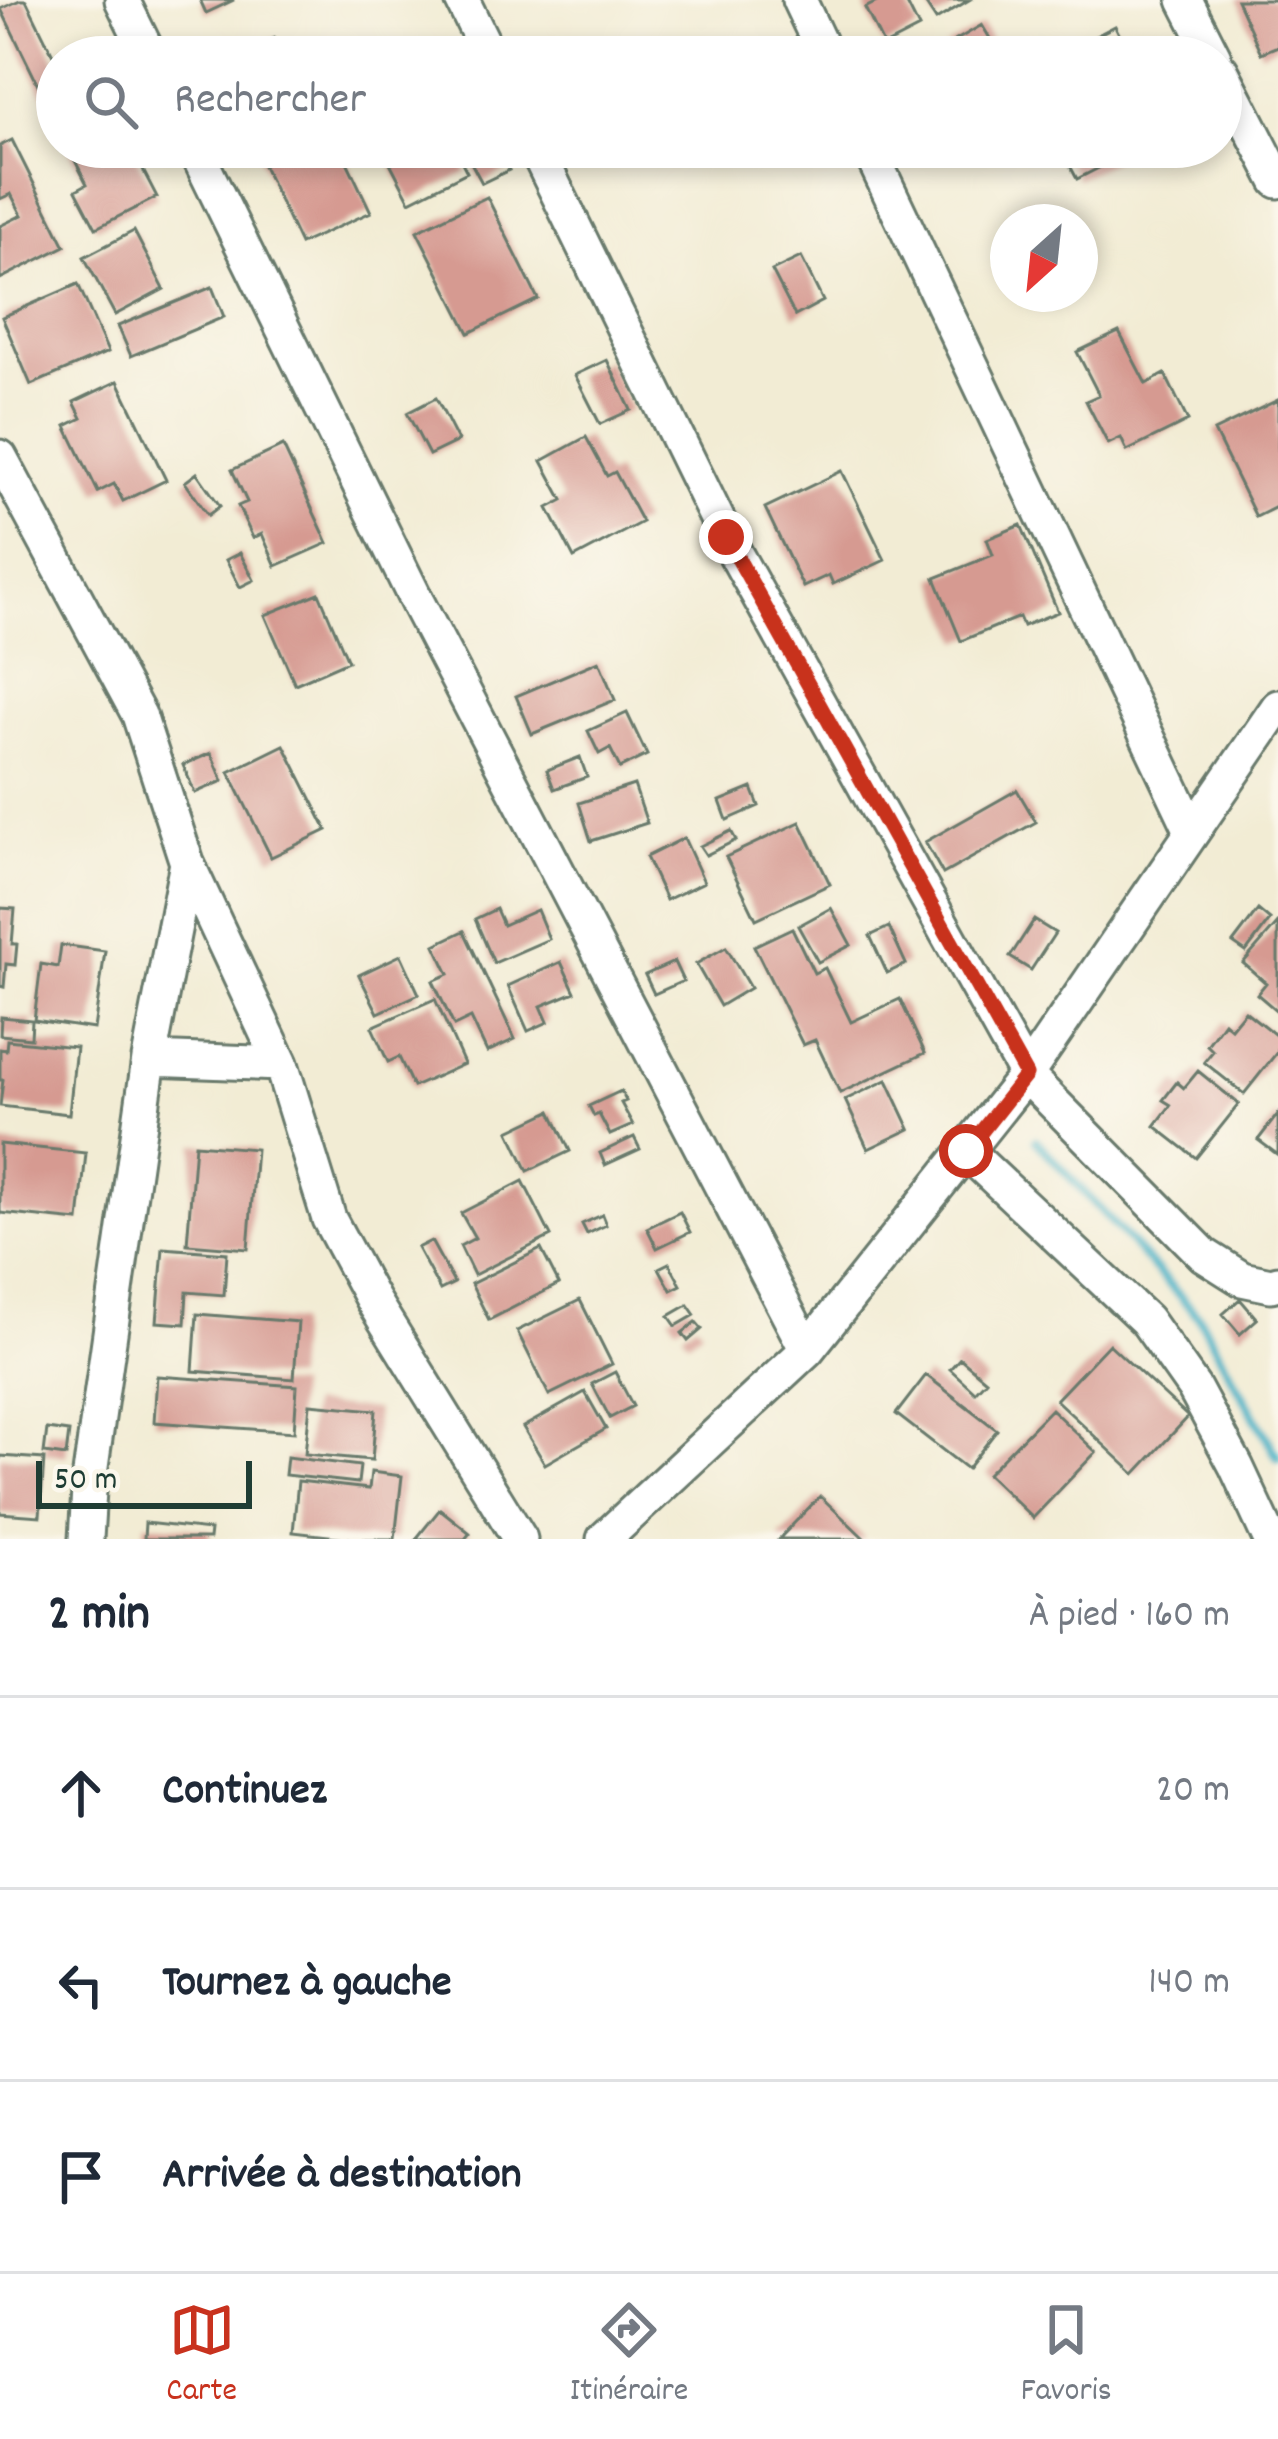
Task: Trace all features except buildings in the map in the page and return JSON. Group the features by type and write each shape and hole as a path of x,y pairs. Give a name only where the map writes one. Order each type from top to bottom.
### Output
{"street":[{"path":"122,0 140,36"},
{"path":"462,0 480,36"},
{"path":"799,0 816,36"},
{"path":"1185,0 1203,36"},
{"path":"1242,111 1278,181"},
{"path":"204,168 418,604 807,1350"},
{"path":"545,168 726,537 1026,1075 1204,1255 1242,1279 1278,1283"},
{"path":"878,168 1192,831"},
{"path":"0,457 139,715 187,863 281,1064 329,1219 373,1301 520,1539"},
{"path":"604,1539 807,1350 1026,1075 1278,707"},
{"path":"86,1539 90,1474 149,1059 187,863"},
{"path":"149,1059 281,1064"},
{"path":"966,1151 1146,1320 1194,1388 1270,1539"}],"waterway":[{"path":"1036,1140 1199,1317 1278,1458"}],"route":[{"path":"726,537 1026,1075 966,1151"}]}
